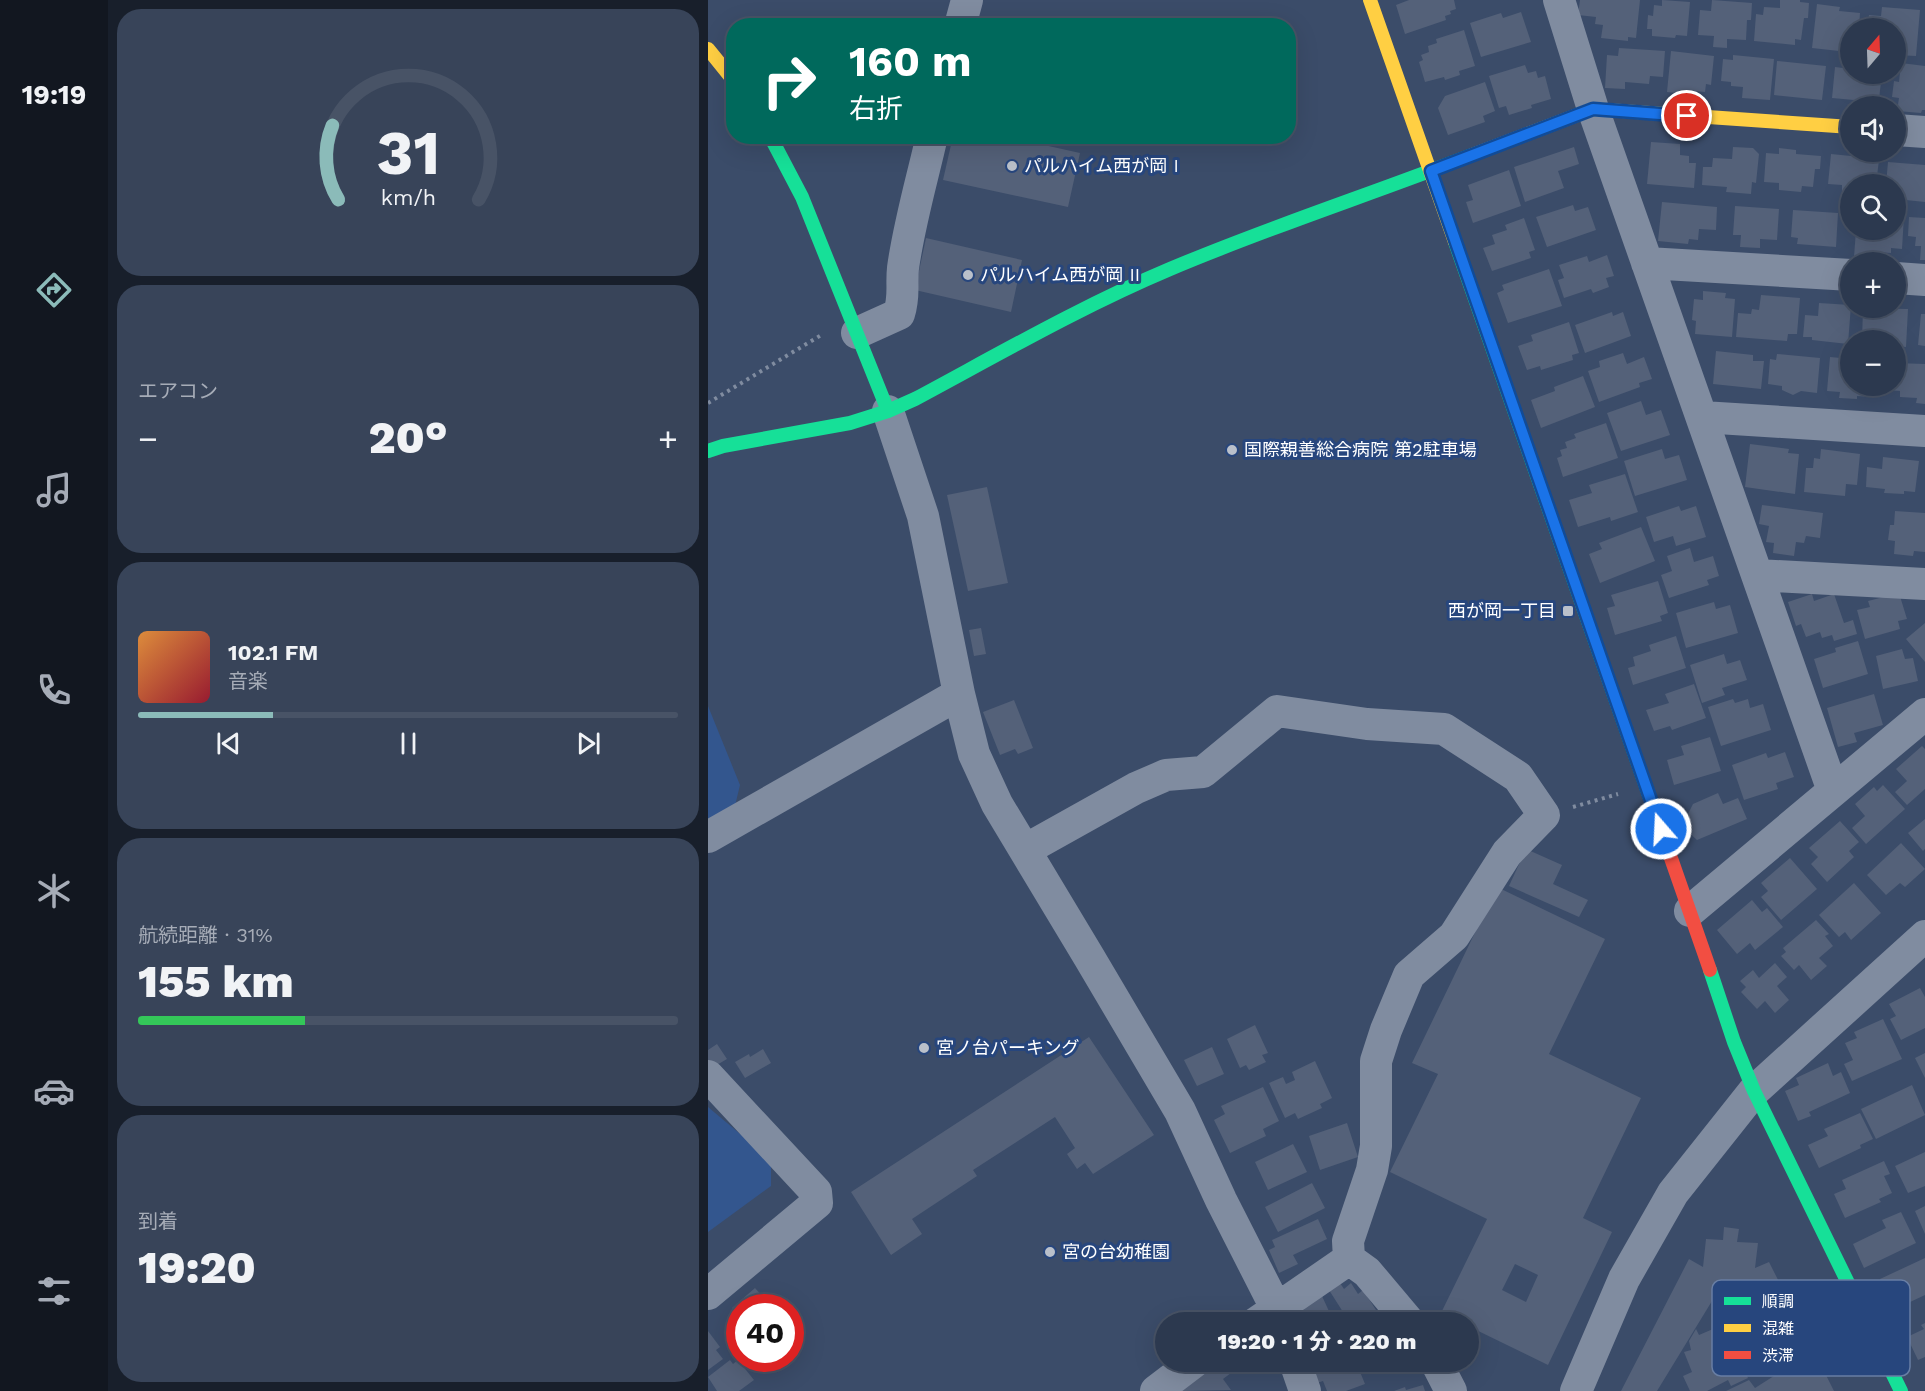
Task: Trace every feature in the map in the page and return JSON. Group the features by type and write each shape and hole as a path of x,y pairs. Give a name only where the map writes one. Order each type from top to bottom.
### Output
{"street":[{"path":"962,18 967,0"},
{"path":"1370,0 1734,1042 1754,1091 1847,1280"},
{"path":"1559,0 1593,109 1833,791"},
{"path":"708,49 726,71"},
{"path":"708,451 723,446 850,423 888,411 915,399 1088,306 1169,269 1238,241 1593,109 1840,126"},
{"path":"1906,131 1925,132"},
{"path":"774,144 802,197 857,333 888,411 923,516 959,694 974,754 997,804 1180,1111 1221,1200 1268,1312"},
{"path":"857,333 899,314 904,300 903,271 910,230 930,144"},
{"path":"1647,263 1840,274"},
{"path":"1906,279 1925,280"},
{"path":"1702,417 1925,431"},
{"path":"1757,575 1925,584"},
{"path":"708,837 959,694"},
{"path":"1025,849 1137,788 1166,775 1203,772 1277,711 1367,724 1444,729 1518,777 1544,815 1507,853 1454,936 1409,975 1376,1060 1376,1146 1372,1170 1348,1241 1349,1259 1366,1272 1401,1312"},
{"path":"1690,911 1925,714"},
{"path":"1576,1391 1624,1279 1673,1193 1754,1091 1925,936"},
{"path":"708,1077 816,1192 817,1203 708,1294"},
{"path":"1280,1312 1349,1259"},
{"path":"1156,1391 1181,1372"},
{"path":"1298,1372 1305,1391"},
{"path":"1441,1372 1451,1391"},
{"path":"1894,1376 1901,1391"}],"path":[{"path":"708,403 826,333"},
{"path":"1544,815 1619,794"}],"shaded area":[{"path":"708,706 740,785 734,810 708,824"},
{"path":"708,1107 771,1160 771,1186 708,1232"}],"building":[{"path":"1409,0 1454,0 1456,9 1445,16 1446,20 1405,34 1396,5"},
{"path":"1580,0 1640,0 1636,38 1628,37 1628,41 1601,38 1603,25 1595,24 1596,17 1578,15"},
{"path":"1662,0 1690,2 1687,36 1676,35 1675,38 1652,36 1652,29 1647,29 1648,15 1653,16 1654,5 1662,6"},
{"path":"1712,0 1752,3 1751,20 1747,20 1746,40 1727,39 1727,48 1713,47 1714,36 1698,35 1700,10 1711,11"},
{"path":"1780,0 1800,0 1800,2 1809,3 1808,18 1804,18 1801,40 1795,39 1795,45 1754,41 1756,14 1763,15 1764,7 1780,8"},
{"path":"1817,4 1840,7 1839,11 1860,13 1860,18 1840,18 1840,51 1812,48"},
{"path":"1882,7 1920,10 1916,56 1906,56 1906,18 1869,18 1869,15 1881,16"},
{"path":"1521,12 1531,42 1481,57 1470,23 1501,13 1503,18"},
{"path":"1464,30 1475,66 1459,71 1460,75 1445,80 1444,77 1425,82 1419,62 1423,60 1421,55 1429,52 1428,46 1437,43 1436,39"},
{"path":"1619,48 1665,51 1663,77 1650,76 1649,84 1625,82 1625,89 1605,88 1607,55 1618,56"},
{"path":"1671,51 1714,56 1711,85 1706,84 1705,92 1694,91 1694,95 1667,92"},
{"path":"1733,55 1774,59 1770,100 1742,98 1743,87 1731,86 1731,82 1721,81 1723,59 1733,60"},
{"path":"1777,61 1826,66 1822,100 1774,95"},
{"path":"1906,64 1925,66 1925,110 1921,113 1906,112 1906,96 1892,96 1894,84 1906,84"},
{"path":"1525,65 1528,73 1536,71 1538,78 1545,76 1551,99 1509,115 1506,106 1499,108 1489,76"},
{"path":"1835,67 1840,68 1840,84 1881,84 1879,96 1832,98"},
{"path":"1485,82 1495,111 1483,116 1485,122 1448,135 1438,108 1445,96"},
{"path":"1651,142 1680,144 1680,155 1689,156 1689,163 1696,163 1694,188 1647,184"},
{"name":"パルハイム西が岡 I","path":"951,144 1040,144 1080,153 1068,207 943,180"},
{"path":"1574,147 1579,164 1558,171 1564,188 1525,202 1514,167"},
{"path":"1733,147 1753,148 1759,154 1756,183 1752,182 1751,194 1726,192 1727,187 1702,185 1703,167 1712,167 1713,158 1732,159"},
{"path":"1779,148 1796,150 1796,154 1821,156 1820,169 1815,169 1813,187 1802,186 1801,192 1779,190 1779,183 1764,182 1766,153 1779,154"},
{"path":"1831,154 1840,155 1840,162 1879,162 1877,174 1840,174 1840,185 1828,184"},
{"path":"1888,162 1925,165 1925,202 1906,200 1906,174 1887,174"},
{"path":"1509,170 1521,206 1473,223 1466,202 1473,200 1468,185"},
{"path":"1662,202 1717,207 1716,230 1699,229 1698,240 1689,239 1688,244 1658,241"},
{"path":"1573,205 1575,211 1588,207 1596,230 1547,247 1536,217"},
{"path":"1735,206 1779,209 1777,240 1760,239 1760,248 1740,247 1741,235 1733,235"},
{"path":"1793,210 1838,213 1836,247 1797,244 1798,238 1791,237"},
{"path":"1909,217 1925,218 1925,260 1920,260 1921,246 1915,246 1916,237 1908,236"},
{"path":"1524,218 1535,250 1529,252 1531,258 1492,271 1483,248 1495,244 1492,235 1507,230 1505,225"},
{"name":"パルハイム西が岡 II","path":"926,238 1022,260 1011,312 915,290"},
{"path":"1855,240 1903,240 1902,249 1891,248 1891,252 1854,252"},
{"path":"1607,255 1614,276 1606,278 1609,287 1593,293 1591,289 1564,298 1558,280 1564,278 1559,265 1587,256 1589,262"},
{"path":"1549,269 1562,306 1508,323 1497,293 1504,290 1502,285"},
{"path":"1703,291 1726,293 1725,298 1735,299 1732,337 1695,334 1696,321 1692,320 1694,299 1703,300"},
{"path":"1761,295 1800,298 1797,334 1788,334 1787,341 1736,337 1738,313 1751,314 1752,309 1759,310"},
{"path":"1819,303 1840,304 1840,318 1850,318 1849,330 1840,330 1840,343 1803,337 1805,315 1818,316"},
{"path":"1906,309 1908,309 1906,347 1906,330 1862,330 1863,318 1906,318"},
{"path":"1612,312 1613,316 1623,312 1631,336 1585,353 1575,325"},
{"path":"1921,314 1925,314 1925,346 1918,345"},
{"path":"1569,322 1579,353 1572,355 1573,360 1541,370 1540,366 1527,370 1518,346 1533,341 1531,335"},
{"path":"1716,351 1753,355 1753,361 1764,361 1761,389 1713,384"},
{"path":"1623,353 1627,364 1644,357 1652,379 1639,383 1640,387 1599,402 1588,371 1600,367 1599,361"},
{"path":"1777,354 1820,358 1817,393 1801,391 1793,395 1782,390 1782,386 1768,384 1770,359 1776,360"},
{"path":"1830,357 1840,358 1840,392 1827,391"},
{"path":"1906,363 1925,364 1925,404 1916,403 1917,398 1900,397 1906,396"},
{"path":"1583,376 1595,407 1541,428 1531,400 1555,391 1554,387"},
{"path":"1840,392 1840,396 1857,396 1857,399 1839,398"},
{"path":"1641,401 1646,415 1661,410 1670,435 1621,451 1607,413"},
{"path":"1606,423 1618,458 1563,477 1557,458 1562,456 1560,450 1567,448 1565,442 1576,438 1574,434"},
{"path":"1750,444 1789,449 1788,453 1799,454 1795,494 1745,487"},
{"path":"1662,449 1665,459 1679,455 1687,480 1635,496 1624,461"},
{"path":"1821,449 1860,454 1857,485 1846,484 1845,496 1804,492 1806,468 1813,468 1814,458 1820,459"},
{"path":"1883,457 1919,461 1915,492 1884,493 1885,489 1866,487 1867,467 1882,469"},
{"path":"1625,474 1638,512 1611,521 1610,517 1578,527 1569,500 1592,493 1589,485"},
{"path":"987,487 1008,583 968,591 947,495"},
{"path":"1762,505 1823,513 1820,538 1806,536 1804,543 1796,542 1794,556 1773,553 1774,543 1766,542 1769,526 1759,524"},
{"path":"1679,506 1681,511 1696,506 1706,537 1676,546 1673,536 1654,542 1646,517"},
{"path":"1895,511 1925,513 1925,552 1914,551 1913,556 1894,554 1895,541 1888,540 1890,525 1894,525"},
{"path":"1641,527 1655,561 1600,583 1589,554 1602,549 1599,543"},
{"path":"1690,548 1694,562 1713,556 1719,576 1707,580 1709,585 1669,598 1661,575 1672,571 1667,556"},
{"path":"1658,581 1668,613 1660,616 1662,621 1615,635 1607,608 1615,606 1611,595"},
{"path":"1899,593 1907,619 1898,621 1900,629 1865,639 1857,610 1870,607 1868,601"},
{"path":"1812,594 1814,601 1834,594 1844,623 1853,620 1857,634 1834,641 1832,635 1822,638 1820,632 1806,637 1801,624 1796,626 1788,602"},
{"path":"1714,602 1716,609 1730,605 1738,633 1686,648 1676,613"},
{"path":"1925,623 1925,662 1906,639"},
{"path":"981,628 986,654 974,656 969,630"},
{"path":"1676,636 1686,668 1633,685 1628,668 1635,666 1633,657 1651,651 1649,645"},
{"path":"1858,641 1868,674 1823,688 1814,659 1836,652 1835,648"},
{"path":"1902,649 1905,659 1913,658 1918,681 1883,689 1876,656"},
{"path":"1724,654 1727,664 1740,660 1747,680 1722,688 1725,695 1702,703 1690,665"},
{"path":"1694,684 1706,718 1672,730 1670,726 1654,731 1646,710 1669,703 1665,694"},
{"path":"1874,694 1883,725 1854,733 1857,742 1838,747 1827,708"},
{"path":"1733,699 1735,703 1748,699 1750,708 1763,704 1771,730 1721,746 1708,707"},
{"path":"1014,700 1033,748 1018,754 1015,749 1000,755 983,712"},
{"path":"1710,737 1721,771 1674,785 1667,760 1684,755 1681,746"},
{"path":"1922,746 1925,749 1925,789 1907,805 1895,792 1907,781 1896,769"},
{"path":"1785,752 1794,777 1776,783 1778,789 1744,800 1732,765 1766,753 1768,758"},
{"path":"1883,785 1905,809 1866,844 1852,828 1865,816 1855,804 1874,787 1877,791"},
{"path":"1718,793 1723,804 1738,798 1747,819 1697,840 1682,826 1693,804"},
{"path":"1925,819 1925,849 1923,851 1908,833"},
{"path":"1840,821 1859,842 1849,851 1854,857 1827,882 1811,864 1818,857 1809,848"},
{"path":"1901,843 1925,869 1905,887 1900,883 1886,895 1867,875"},
{"path":"1526,849 1562,865 1553,884 1588,900 1579,917 1509,886"},
{"path":"1790,858 1817,889 1781,920 1761,897 1768,891 1761,883"},
{"path":"1854,883 1881,913 1851,940 1845,932 1839,937 1819,915"},
{"path":"1497,887 1605,939 1549,1054 1641,1098 1583,1218 1612,1232 1548,1365 1479,1331 1479,1312 1441,1312 1487,1219 1390,1172 1438,1074 1412,1063","holes":["1515,1264 1538,1275 1526,1302 1502,1290"]},
{"path":"1752,900 1762,912 1767,908 1783,927 1755,950 1750,943 1737,954 1717,930"},
{"path":"1816,920 1829,934 1825,936 1833,946 1819,958 1827,966 1811,980 1799,965 1794,970 1781,956 1786,952 1783,948"},
{"path":"1775,963 1787,977 1777,986 1789,1000 1775,1013 1765,1001 1757,1009 1741,992 1746,987 1740,981 1753,970 1759,978"},
{"path":"1920,988 1925,997 1925,1028 1901,1040 1890,1019 1896,1016 1889,1004"},
{"path":"1883,1019 1902,1059 1852,1081 1844,1064 1853,1060 1845,1043 1857,1038 1854,1032"},
{"path":"1255,1025 1268,1053 1262,1055 1266,1062 1249,1070 1246,1065 1240,1068 1227,1039"},
{"path":"1089,1037 1154,1135 1093,1174 1085,1163 1077,1169 1067,1154 1075,1148 1055,1117 973,1170 977,1176 912,1219 922,1234 891,1255 851,1192"},
{"path":"717,1044 727,1059 710,1069 708,1050"},
{"path":"1212,1047 1224,1074 1197,1086 1184,1060"},
{"path":"763,1049 771,1063 745,1078 735,1062"},
{"path":"1925,1053 1925,1078 1915,1058"},
{"path":"1315,1061 1332,1098 1320,1104 1322,1108 1298,1119 1295,1113 1285,1118 1269,1083 1283,1077 1286,1084 1295,1080 1292,1072"},
{"path":"1828,1063 1833,1076 1841,1072 1850,1093 1809,1112 1811,1116 1798,1121 1785,1091 1799,1085 1796,1078"},
{"path":"1912,1085 1925,1115 1876,1139 1861,1109"},
{"path":"1263,1087 1279,1121 1263,1129 1266,1136 1230,1153 1214,1120 1225,1114 1221,1106"},
{"path":"1860,1113 1873,1139 1860,1145 1861,1148 1819,1168 1808,1145 1828,1136 1824,1129"},
{"path":"1347,1123 1358,1157 1320,1170 1309,1136"},
{"path":"1293,1144 1307,1172 1268,1190 1255,1162"},
{"path":"1925,1152 1925,1186 1908,1193 1895,1166"},
{"path":"1884,1161 1890,1174 1884,1176 1892,1193 1879,1199 1881,1202 1845,1218 1834,1194 1846,1189 1842,1180"},
{"path":"1312,1183 1325,1208 1278,1232 1265,1207"},
{"path":"1925,1206 1925,1234 1915,1211"},
{"path":"1901,1212 1916,1243 1864,1268 1853,1244 1886,1228 1882,1220"},
{"path":"1318,1219 1327,1239 1293,1255 1298,1264 1279,1273 1269,1250 1275,1247 1272,1240"},
{"path":"1724,1227 1739,1229 1737,1242 1758,1243 1755,1268 1769,1262 1778,1280 1712,1280 1712,1301 1657,1391 1621,1391 1689,1259 1703,1267 1706,1239 1723,1240"},
{"path":"1925,1258 1925,1295 1910,1302 1910,1280 1880,1279"},
{"path":"1340,1283 1344,1289 1351,1283 1358,1294 1363,1290 1377,1312 1343,1312 1329,1290"},
{"path":"755,1288 760,1294 748,1294"},
{"path":"1322,1296 1329,1312 1305,1312 1302,1305"},
{"path":"1925,1323 1925,1357 1918,1360 1910,1343 1910,1336 1924,1329 1921,1325"},
{"path":"1696,1329 1699,1335 1712,1329 1712,1376 1747,1376 1748,1378 1731,1386 1728,1380 1707,1391 1690,1391 1683,1376 1692,1372 1684,1352 1691,1350 1689,1341"},
{"path":"708,1331 720,1347 716,1350 723,1359 708,1370"},
{"path":"726,1363 726,1372 748,1372 754,1380 739,1391 717,1391 708,1377"},
{"path":"1202,1372 1231,1373 1223,1379 1231,1390 1182,1391 1180,1388"},
{"path":"1313,1372 1360,1372 1365,1384 1346,1391 1327,1391 1323,1381 1317,1383"},
{"path":"1774,1376 1826,1376 1834,1391 1726,1391 1749,1380 1755,1388"},
{"path":"1423,1385 1425,1391 1394,1391 1405,1387 1406,1390"}],"traffic: fast":[{"path":"774,144 802,197 888,411"},
{"path":"708,451 723,446 850,423 888,411 1137,283 1245,239 1472,155"},
{"path":"1455,242 1650,798"},
{"path":"1710,970 1734,1042 1754,1091 1847,1280"},
{"path":"1894,1376 1901,1391"}],"traffic: slow":[{"path":"1370,0 1455,242"},
{"path":"708,49 726,71"},
{"path":"1472,155 1593,109 1840,126"}],"traffic: jam":[{"path":"1650,798 1710,970"}],"place":[{"name":"パルハイム西が岡 I","path":"1012,166"},
{"name":"パルハイム西が岡 II","path":"968,275"},
{"name":"国際親善総合病院 第2駐車場","path":"1232,450"},
{"name":"西が岡一丁目","path":"1568,611"},
{"name":"宮ノ台パーキング","path":"924,1048"},
{"name":"宮の台幼稚園","path":"1050,1252"}],"route":[{"path":"1661,829 1431,171 1593,109 1687,116"}]}
